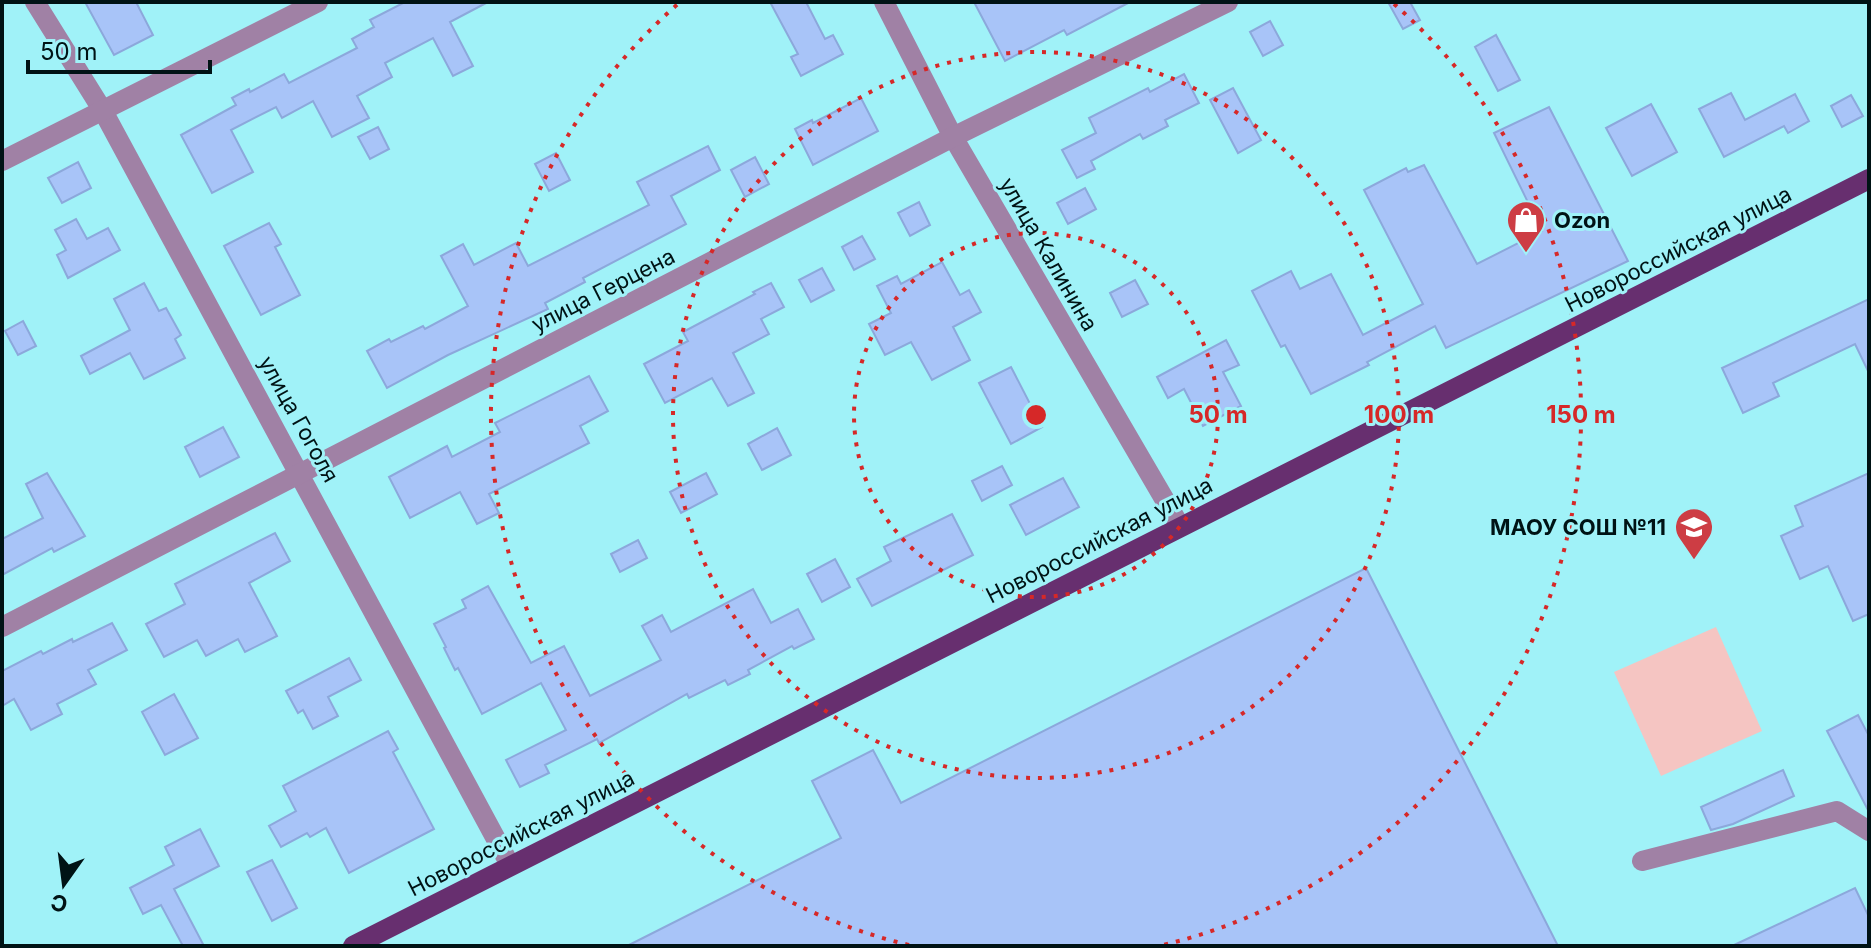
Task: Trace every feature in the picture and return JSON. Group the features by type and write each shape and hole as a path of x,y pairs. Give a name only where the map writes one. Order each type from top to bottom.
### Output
{"main road":[{"name":"Новороссийская улица","path":"353,946 1869,179"}],"street":[{"name":"улица Гоголя","path":"35,2 103,111 301,472 510,865"},
{"path":"2,161 318,2"},
{"name":"улица Калинина","path":"884,2 953,137 1180,526"},
{"name":"улица Герцена","path":"2,627 953,137 1228,2"},
{"path":"1642,861 1837,811 1869,831"}],"shaded area":[{"path":"1716,627 1762,731 1661,776 1614,672"}],"building":[{"path":"85,2 136,2 153,35 114,55"},
{"path":"405,2 488,2 450,22 473,66 453,76 433,38 385,63 392,77 357,96 369,118 332,137 313,101 282,118 276,107 231,130 253,172 212,193 181,135 236,105 232,98 249,89 250,92 284,74 289,83 357,48 352,39 374,27 370,20"},
{"path":"770,2 806,2 825,39 833,35 843,54 801,76 791,57 798,54"},
{"path":"974,2 1130,2 1067,35 1064,30 1005,61"},
{"path":"1388,2 1410,2 1420,20 1403,29"},
{"path":"1270,21 1283,45 1263,56 1250,32"},
{"path":"1496,35 1520,80 1498,91 1475,47"},
{"path":"1184,74 1199,103 1165,120 1168,126 1143,139 1140,134 1091,161 1095,169 1077,178 1062,150 1096,133 1089,118 1148,88 1150,92"},
{"path":"1233,88 1261,140 1238,153 1210,100"},
{"path":"1731,93 1745,120 1795,94 1809,121 1788,133 1784,126 1724,157 1699,109"},
{"path":"1851,95 1863,116 1842,127 1831,106"},
{"path":"861,98 878,131 813,165 795,129"},
{"path":"1651,104 1677,152 1632,176 1606,128"},
{"path":"1549,107 1628,261 1446,348 1435,326 1367,362 1369,365 1311,394 1285,345 1281,347 1252,291 1291,271 1300,289 1331,274 1363,335 1423,304 1364,190 1406,168 1408,172 1424,165 1477,264 1542,231 1494,133"},
{"path":"378,127 389,149 370,159 358,137"},
{"path":"708,146 720,170 671,196 686,224 583,278 585,282 545,303 548,309 448,355 387,388 367,351 423,326 425,329 468,306 441,256 463,244 474,265 516,243 528,266 649,205 637,182"},
{"path":"556,153 570,180 549,191 535,164"},
{"path":"755,157 769,184 745,197 731,170"},
{"path":"78,162 91,188 62,203 48,178"},
{"path":"1085,188 1096,209 1068,224 1057,203"},
{"path":"919,202 930,225 910,236 898,213"},
{"path":"76,219 87,239 108,228 120,250 68,278 57,255 66,250 55,230"},
{"path":"269,223 281,244 275,247 300,295 261,315 224,246"},
{"path":"862,236 875,259 854,270 842,247"},
{"path":"942,262 960,295 969,290 981,312 953,327 970,360 932,380 911,342 885,355 869,324 891,313 877,286 897,276 901,284"},
{"path":"822,268 834,290 811,302 799,280"},
{"path":"1135,280 1148,304 1122,317 1110,293"},
{"path":"144,283 159,311 166,308 181,335 175,339 185,358 144,379 130,353 90,374 81,356 130,330 114,299"},
{"path":"771,283 784,307 761,319 769,334 733,353 754,393 728,406 712,378 665,403 644,364 688,341 683,332"},
{"path":"1869,299 1869,373 1855,344 1773,383 1779,396 1743,413 1722,368"},
{"path":"23,321 36,346 18,355 5,331"},
{"path":"1226,340 1239,365 1223,372 1241,406 1203,426 1184,389 1168,398 1157,377"},
{"path":"1011,367 1042,427 1011,444 979,383"},
{"path":"589,376 608,411 580,426 589,443 489,494 499,513 477,524 460,492 410,518 389,477 447,446 452,457 500,432 495,423"},
{"path":"223,427 239,457 200,477 185,447"},
{"path":"777,428 791,455 762,470 748,444"},
{"path":"1002,466 1012,485 982,501 972,481"},
{"path":"47,473 85,536 54,552 52,548 2,575 2,539 43,518 26,484"},
{"path":"706,473 717,494 681,513 670,492"},
{"path":"1869,473 1869,614 1853,621 1828,566 1800,579 1781,536 1803,526 1795,506"},
{"path":"1063,478 1079,507 1026,535 1010,505"},
{"path":"952,514 973,555 872,606 857,579 891,561 884,547"},
{"path":"275,533 290,561 249,583 277,636 245,652 238,639 206,656 197,640 164,657 146,624 185,604 175,584"},
{"path":"638,540 647,558 620,572 611,554"},
{"path":"835,559 850,587 822,602 807,574"},
{"path":"1366,568 1558,946 627,946 841,838 812,781 873,750 901,803"},
{"path":"488,586 531,663 564,646 590,696 661,660 642,626 662,615 671,632 753,589 771,623 798,609 814,639 794,649 792,646 748,670 750,674 728,685 725,680 689,698 687,694 599,743 597,739 545,765 549,773 520,787 506,760 566,730 541,683 482,714 458,668 455,670 434,624 466,608 462,600"},
{"path":"112,623 127,650 88,670 96,684 57,704 62,714 31,730 14,699 2,706 2,671 41,651 43,654"},
{"path":"349,658 361,680 328,697 338,716 313,729 303,710 298,713 286,691"},
{"path":"174,694 198,738 165,755 142,712"},
{"path":"1858,715 1869,736 1869,812 1827,731"},
{"path":"388,731 398,749 393,752 434,829 349,873 326,828 310,837 307,833 281,847 269,826 296,811 283,786"},
{"path":"1783,770 1794,796 1733,824 1711,830 1701,807"},
{"path":"200,829 219,866 174,889 204,946 183,946 161,905 143,914 130,888 174,865 165,847"},
{"path":"272,860 297,908 272,921 247,872"},
{"path":"1855,888 1869,917 1869,946 1732,946"}],"place":[{"name":"Ozon","path":"1526,254"},
{"name":"МАОУ СОШ №11","path":"1694,561"}]}
